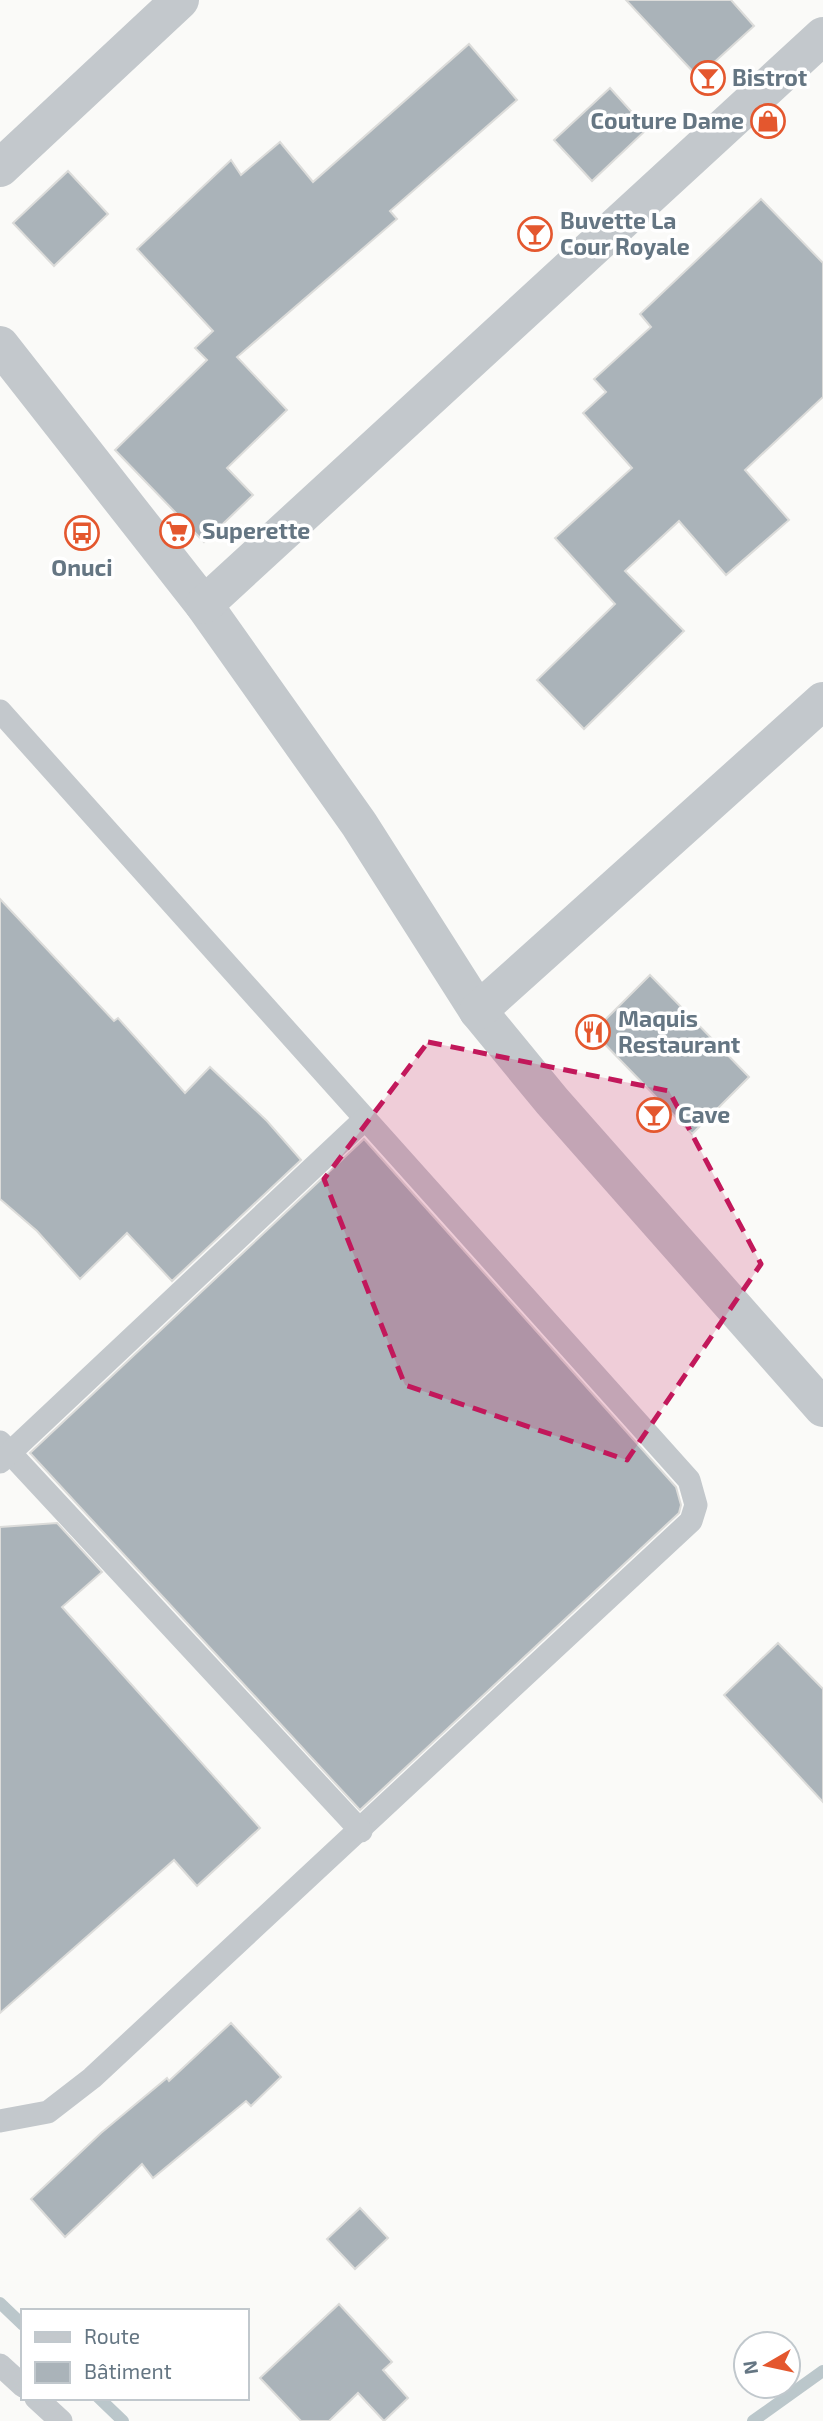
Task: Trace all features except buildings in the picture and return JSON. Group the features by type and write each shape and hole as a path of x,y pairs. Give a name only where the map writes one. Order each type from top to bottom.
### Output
{"street":[{"path":"0,168 180,0"},
{"path":"204,605 823,36"},
{"path":"0,345 204,605 359,824 478,1011 552,1101 823,1408"},
{"path":"478,1011 823,701"}],"lane":[{"path":"0,711 689,1480 696,1505 691,1521 92,2078 48,2112 0,2121"},
{"path":"360,1831 3,1452 365,1118"},
{"path":"0,2365 21,2384"},
{"path":"38,2400 61,2421"}],"highlighted area":[{"path":"428,1042 669,1091 761,1264 627,1460 405,1385 324,1179"}],"waterway":[{"path":"0,2303 21,2323"},
{"path":"753,2421 823,2371"},
{"path":"101,2400 123,2421"}],"place":[{"name":"Bistrot","path":"708,78"},
{"name":"Couture Dame","path":"768,121"},
{"name":"Buvette La Cour Royale","path":"535,234"},
{"name":"Superette","path":"177,531"},
{"name":"Onuci","path":"82,533"},
{"name":"Maquis Restaurant","path":"593,1032"},
{"name":"Cave","path":"654,1115"}]}
